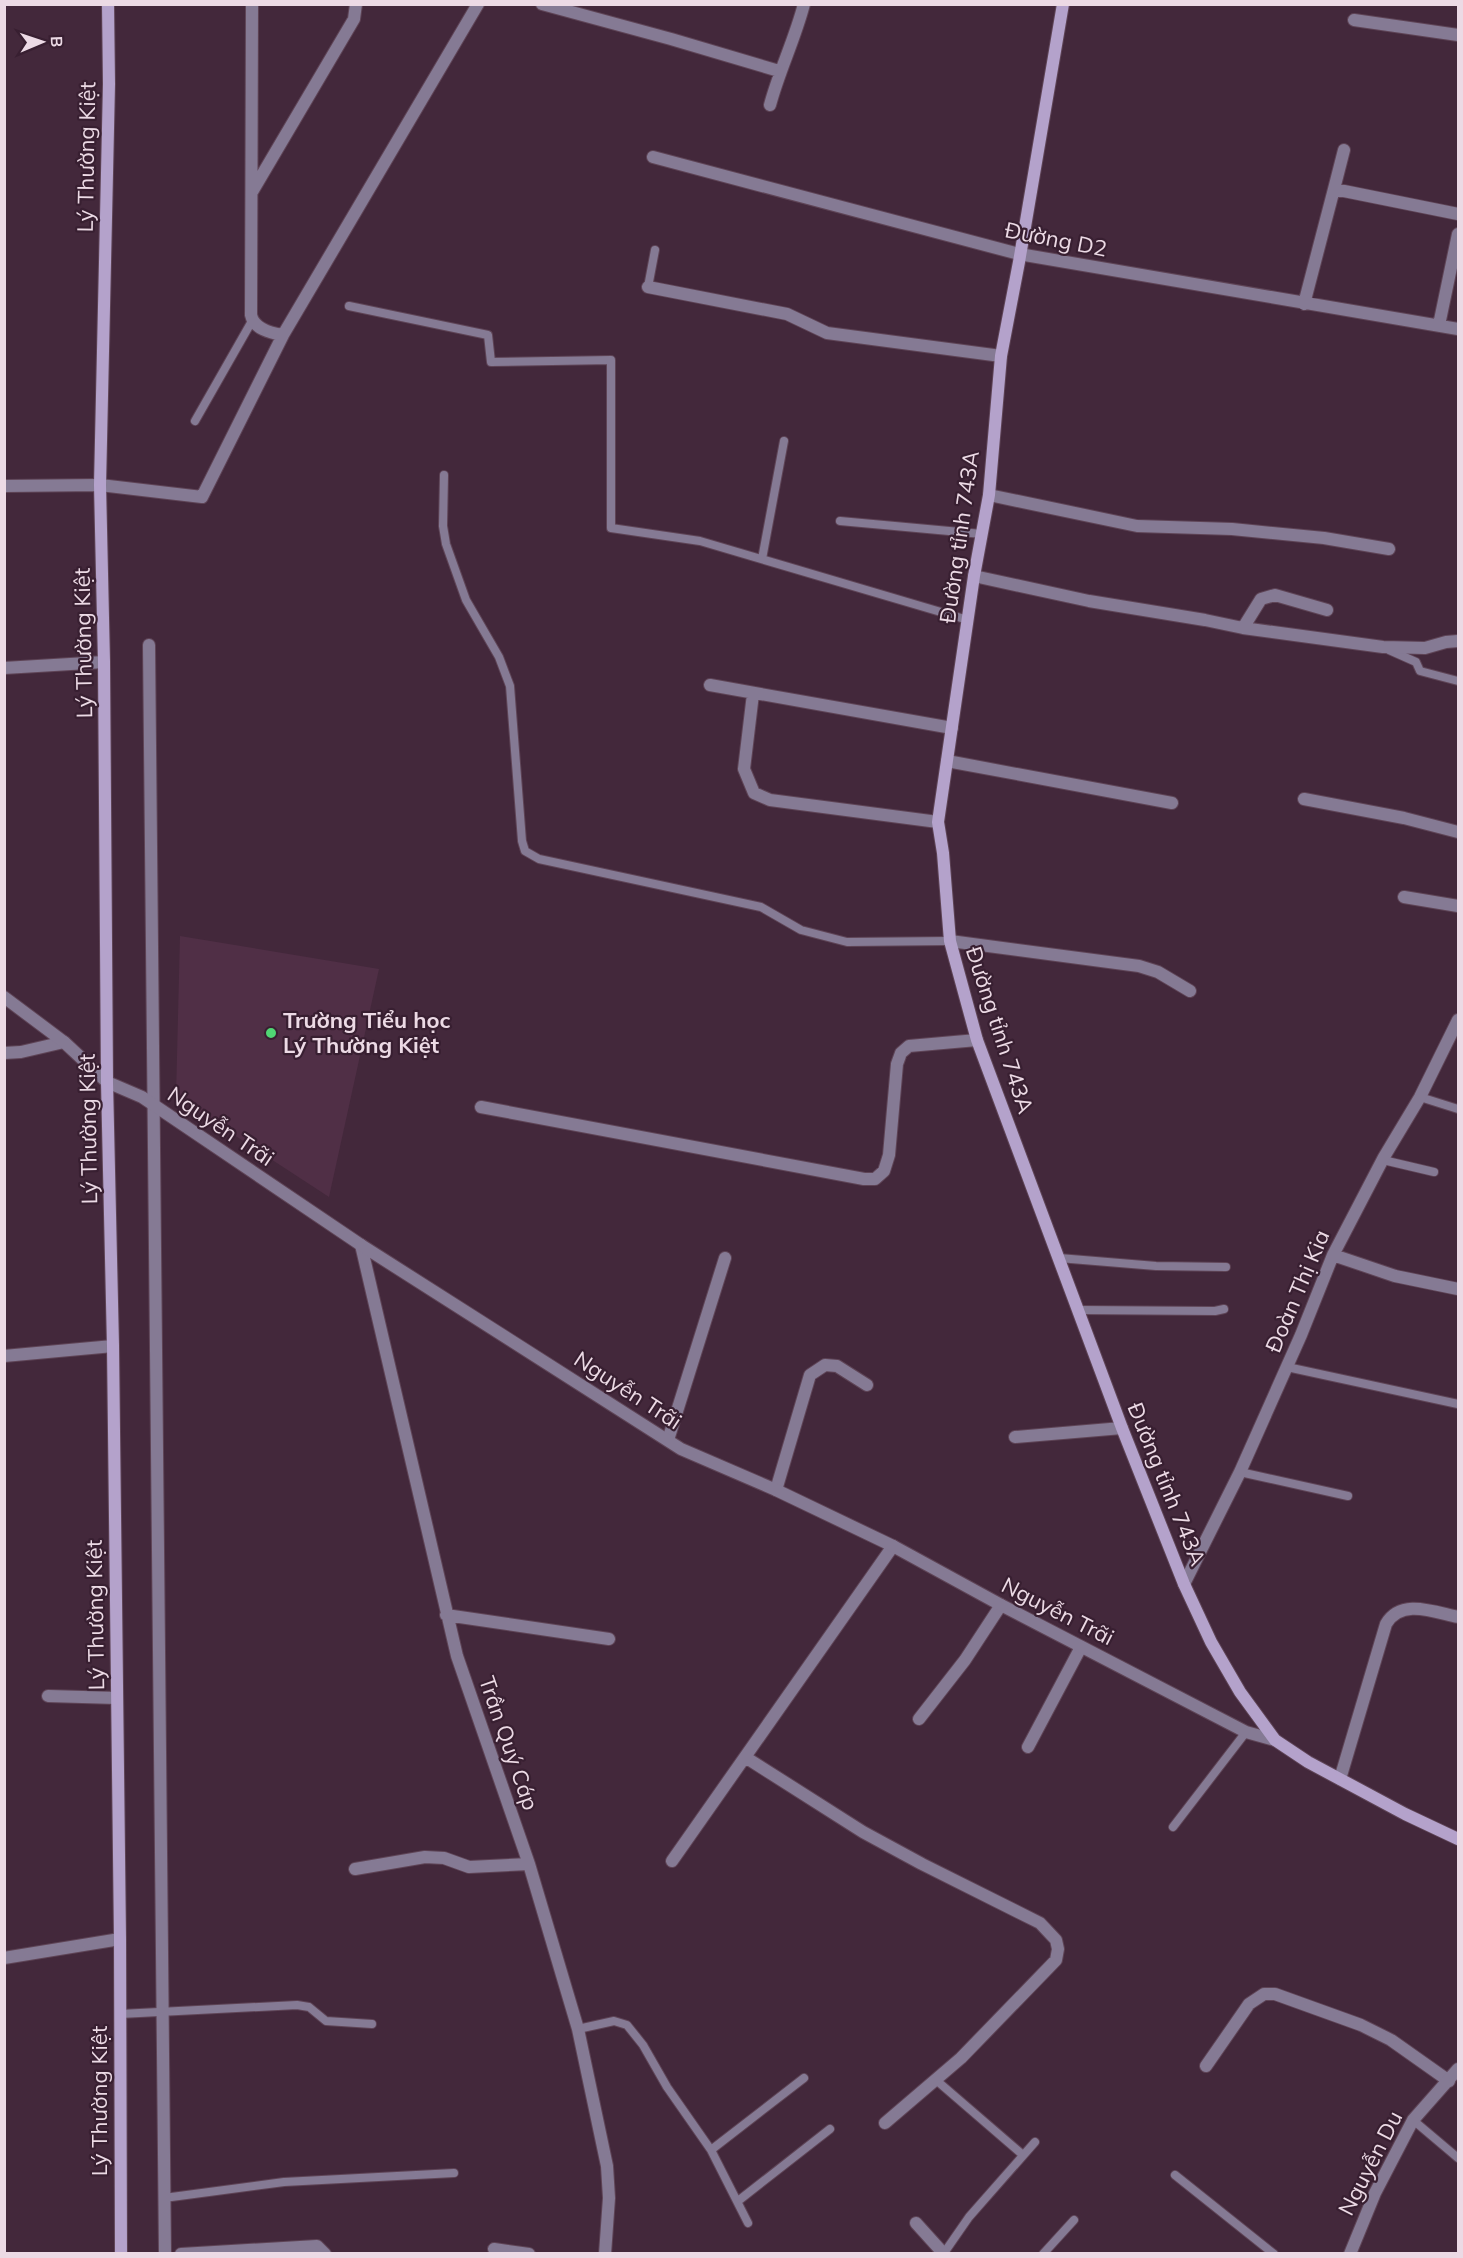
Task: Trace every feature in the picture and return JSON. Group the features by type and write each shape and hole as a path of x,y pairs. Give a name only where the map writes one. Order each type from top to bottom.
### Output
{"main road":[{"name":"Lý Thường Kiệt","path":"108,4 109,96 100,484 104,662 107,1082 113,1346 121,2253"},
{"name":"Đường tỉnh 743A","path":"1064,4 1001,356 989,495 974,576 938,822 943,853 950,941 977,1040 1122,1428 1184,1584 1211,1642 1234,1682 1275,1740 1308,1762 1405,1814 1458,1839"}],"street":[{"path":"252,4 250,315 252,321 266,332 283,335"},
{"path":"252,193 354,19 356,4"},
{"path":"4,486 100,484 202,497 283,335 478,4"},
{"path":"542,4 779,71"},
{"path":"770,105 779,71 798,26 804,4"},
{"path":"1354,20 1458,36"},
{"path":"1304,304 1344,150"},
{"name":"Đường D2","path":"653,157 1019,254 1458,330"},
{"path":"1334,189 1458,214"},
{"path":"1439,325 1458,234"},
{"path":"648,287 787,314 827,333 1001,356"},
{"path":"989,495 1137,526 1233,529 1324,538 1389,549"},
{"path":"974,576 1089,601 1243,628 1383,647 1425,648 1458,641"},
{"path":"1243,628 1261,599 1275,596 1327,610"},
{"path":"149,645 165,2253"},
{"path":"4,668 104,662"},
{"path":"710,685 952,728"},
{"path":"753,694 744,769 754,793 770,800 938,822"},
{"path":"947,762 1172,803"},
{"path":"1304,799 1404,818 1458,832"},
{"path":"1404,897 1458,906"},
{"path":"950,941 1139,966 1158,972 1190,991"},
{"name":"Nguyễn Trãi","path":"4,997 64,1042 107,1082 142,1097 361,1245 681,1449 776,1490 893,1546 1081,1647 1246,1731 1275,1740"},
{"name":"Đoàn Thị Kia","path":"1184,1584 1240,1472 1333,1256 1383,1160 1457,1028"},
{"path":"481,1107 864,1179 875,1179 885,1171 889,1155 897,1064 901,1053 909,1047 977,1040"},
{"path":"4,1053 21,1052 64,1042"},
{"name":"Trần Quý Cáp","path":"361,1245 457,1656 529,1864 578,2030 608,2166 609,2198 605,2253"},
{"path":"1333,1256 1395,1276 1458,1289"},
{"path":"668,1440 725,1258"},
{"path":"4,1356 113,1346"},
{"path":"776,1490 810,1375 825,1365 837,1366 867,1385"},
{"path":"1015,1437 1122,1428"},
{"path":"672,1861 893,1546"},
{"path":"919,1719 965,1660 1001,1605"},
{"path":"1340,1779 1386,1624 1391,1615 1398,1610 1415,1608 1458,1617"},
{"path":"446,1615 609,1639"},
{"path":"1028,1747 1081,1647"},
{"path":"48,1696 117,1698"},
{"path":"745,1757 863,1832 1040,1923 1056,1940 1058,1949 1056,1960 961,2058 885,2123"},
{"path":"355,1869 425,1857 444,1858 469,1867 529,1864"},
{"path":"4,1958 120,1939"},
{"path":"1206,2066 1249,2004 1264,1994 1275,1994 1361,2025 1391,2040 1449,2081"},
{"name":"Nguyễn Du","path":"1350,2253 1375,2193 1413,2120 1458,2069"},
{"path":"916,2223 944,2253"},
{"path":"181,2253 306,2246 317,2246 325,2253"},
{"path":"494,2249 529,2253"}],"lane":[{"path":"648,287 655,250"},
{"path":"349,306 488,335 491,362 610,360 610,528 700,541 968,620"},
{"path":"195,421 252,321"},
{"path":"762,559 784,441"},
{"path":"444,475 443,526 446,544 466,600 499,657 510,686 522,841 525,851 539,860 761,907 801,930 846,942 950,941"},
{"path":"840,521 982,534"},
{"path":"1383,647 1416,662 1420,671 1458,681"},
{"path":"1420,1097 1458,1108"},
{"path":"1383,1160 1434,1172"},
{"path":"1059,1258 1156,1266 1226,1267"},
{"path":"1078,1310 1215,1311 1224,1309"},
{"path":"1287,1367 1458,1404"},
{"path":"1240,1472 1348,1496"},
{"path":"1173,1827 1246,1731"},
{"path":"120,2014 297,2004 309,2007 326,2021 372,2024"},
{"path":"578,2030 614,2021 627,2025 643,2045 667,2087 711,2150 748,2223"},
{"path":"711,2150 804,2078"},
{"path":"936,2080 1023,2155"},
{"path":"1413,2120 1458,2158"},
{"path":"738,2201 830,2129"},
{"path":"944,2253 969,2217 1035,2142"},
{"path":"164,2198 284,2182 454,2173"},
{"path":"1175,2175 1274,2253"},
{"path":"1043,2253 1074,2220"}],"shaded area":[{"name":"Trường Tiểu học Lý Thường Kiệt","path":"180,936 379,969 329,1197 176,1097"}],"place":[{"name":"Trường Tiểu học Lý Thường Kiệt","path":"271,1033"}]}
